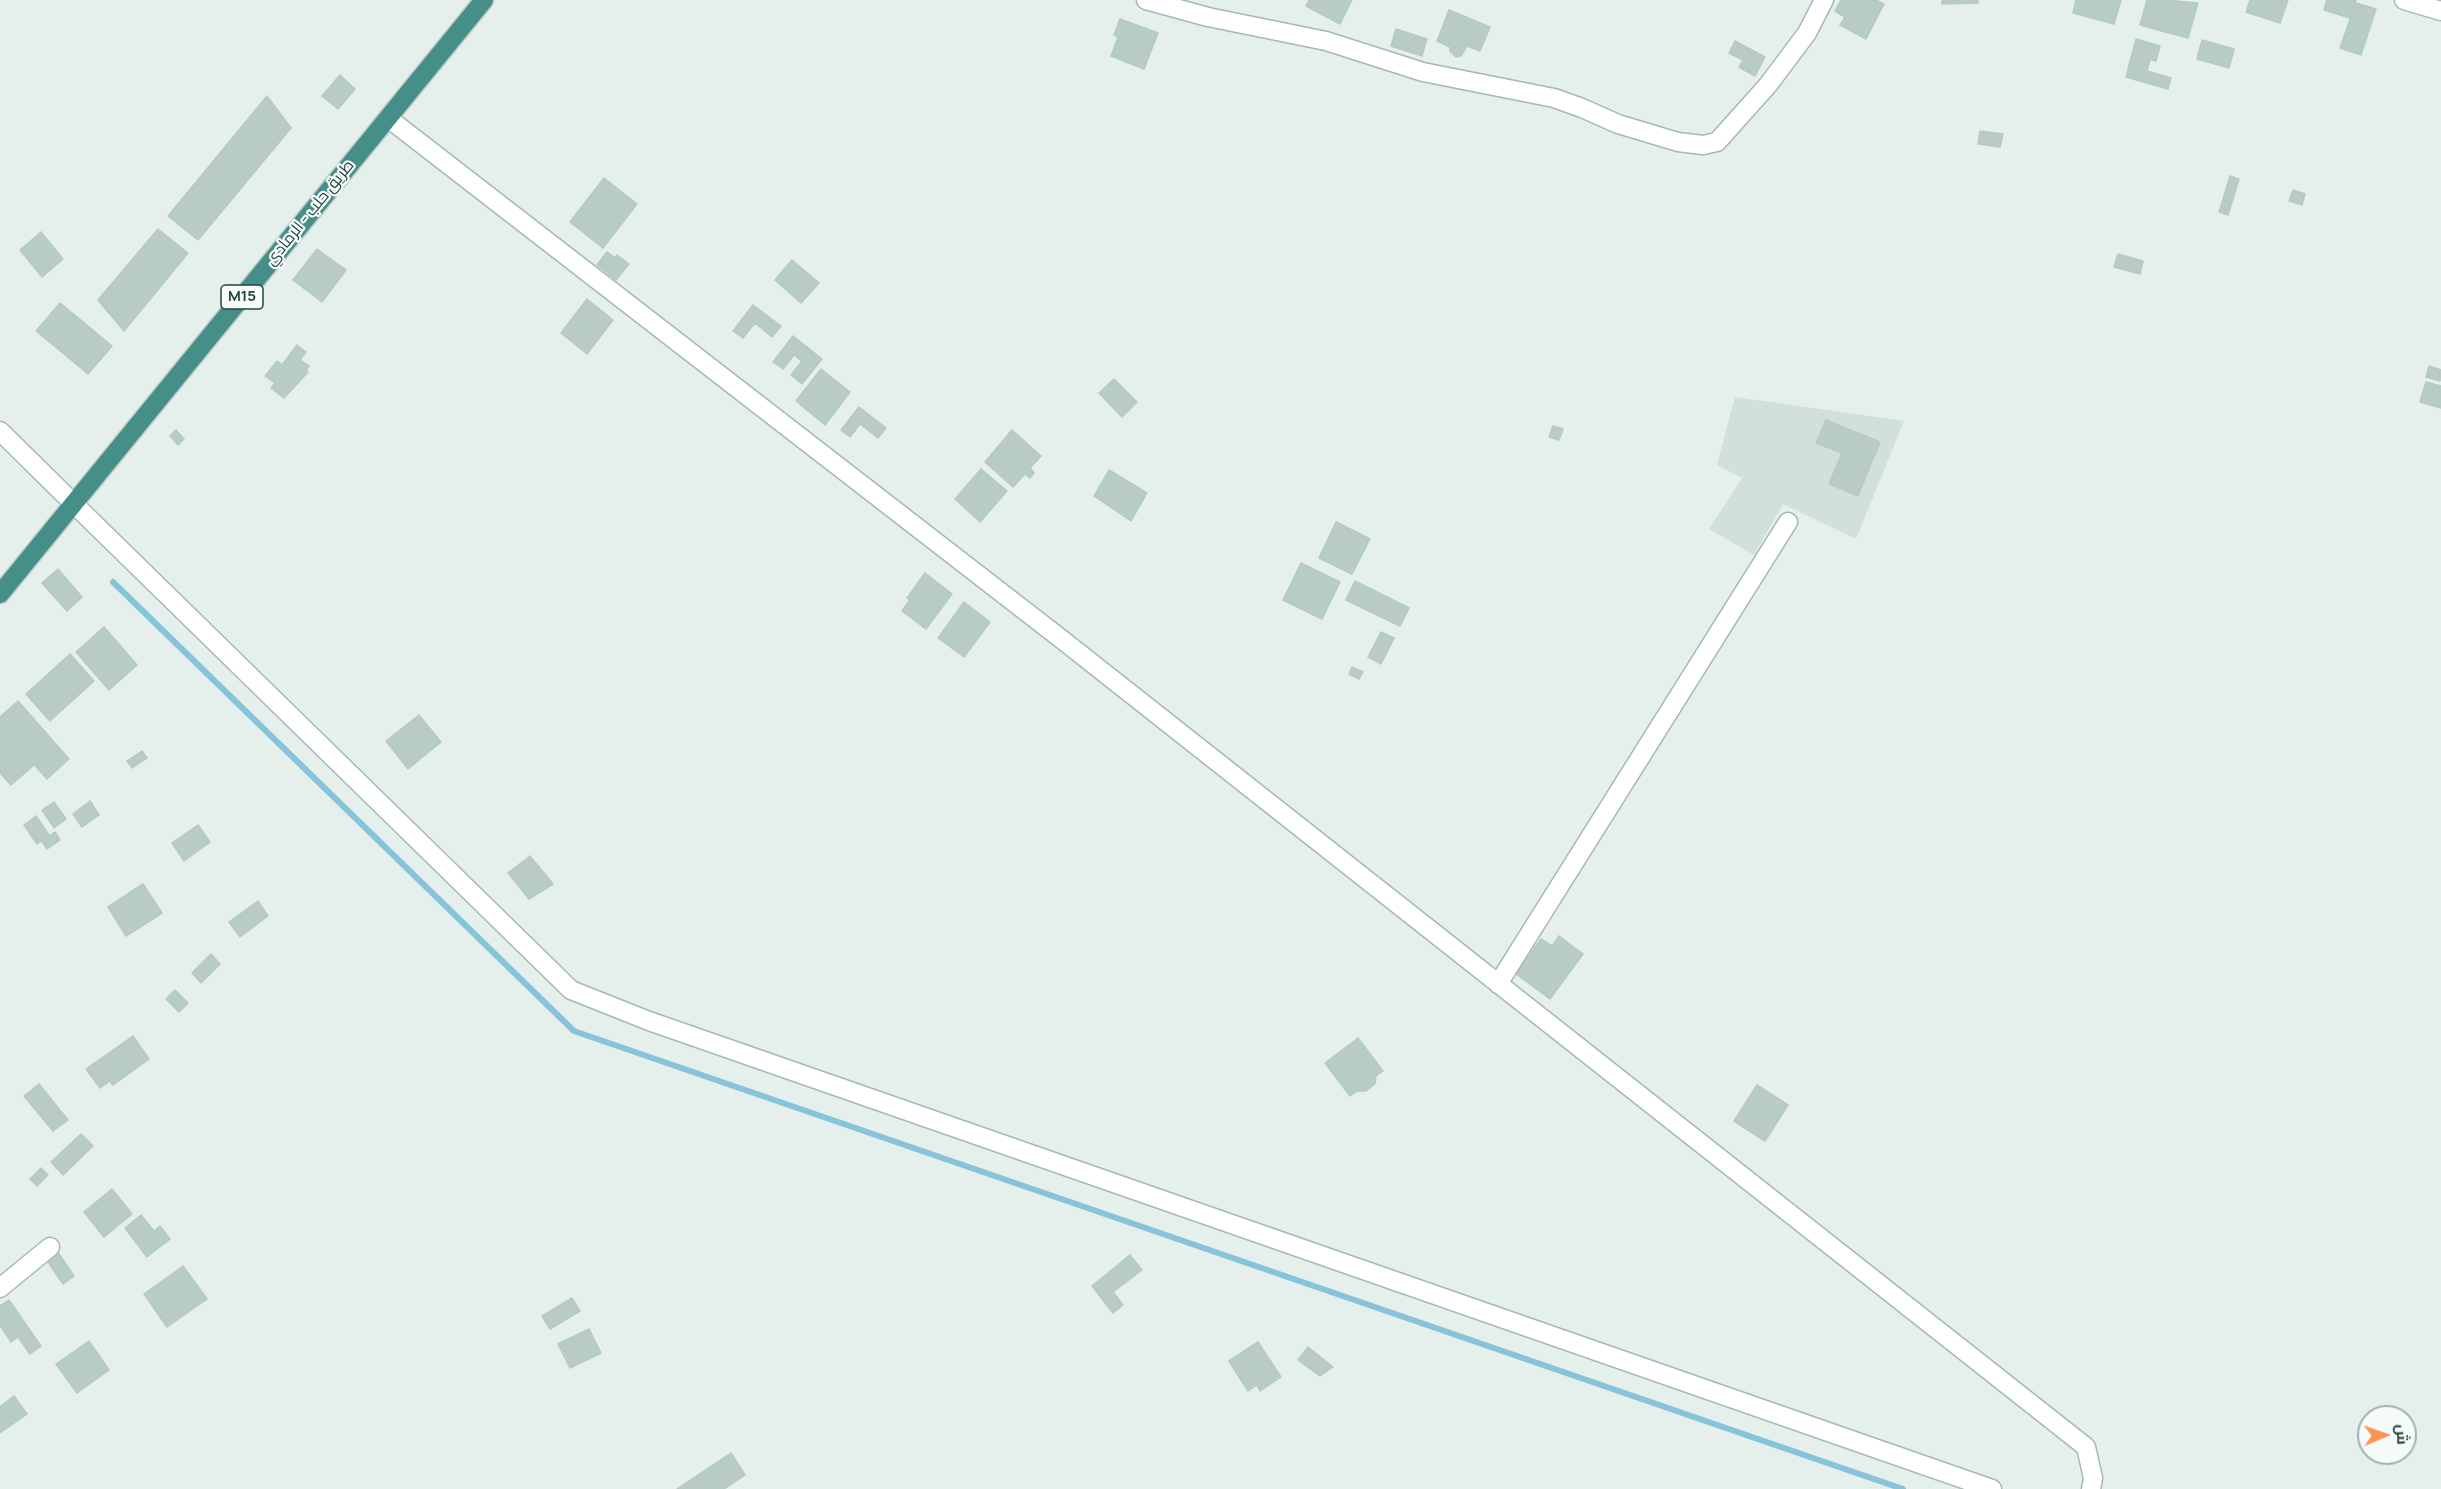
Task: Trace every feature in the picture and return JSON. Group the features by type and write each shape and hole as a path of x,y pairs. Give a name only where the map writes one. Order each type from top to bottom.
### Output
{"highway":[{"name":"طريق حلب - الرمادي","path":"0,594 484,0"}],"street":[{"path":"1146,0 1208,17 1326,41 1423,72 1554,98 1617,124 1678,142 1703,145 1717,142 1768,85 1807,33 1824,0"},
{"path":"2404,0 2441,11"},
{"path":"388,118 1060,638 2086,1447 2093,1478 2091,1489"},
{"path":"0,431 571,990 649,1021 1992,1489"},
{"path":"1498,984 1788,522"},
{"path":"0,1288 50,1247"}],"shaded area":[{"path":"1735,397 1904,421 1856,539 1783,504 1754,555 1709,529 1742,478 1717,465"}],"building":[{"path":"1309,0 1352,0 1340,24 1306,6"},
{"path":"1841,0 1876,0 1884,4 1866,39 1840,25 1845,17 1835,11"},
{"path":"1942,0 1978,0 1978,3 1942,4"},
{"path":"2076,0 2121,0 2114,24 2073,13"},
{"path":"2147,0 2166,0 2158,30 2140,25"},
{"path":"2166,0 2198,3 2188,38 2158,30"},
{"path":"2250,0 2288,0 2280,23 2246,12"},
{"path":"2327,0 2356,0 2350,18 2324,10"},
{"path":"2356,3 2376,9 2361,55 2340,48"},
{"path":"1449,10 1490,27 1480,51 1467,46 1461,56 1456,57 1450,51 1450,47 1437,41"},
{"path":"1120,19 1158,33 1144,69 1111,56 1118,37 1114,35"},
{"path":"1396,29 1427,39 1422,56 1391,46"},
{"path":"2136,39 2160,46 2156,61 2150,59 2147,71 2171,78 2168,89 2126,77"},
{"path":"2202,40 2234,49 2229,68 2197,59"},
{"path":"1735,41 1765,57 1755,76 1739,67 1743,60 1729,53"},
{"path":"340,75 355,89 338,109 322,96"},
{"path":"267,96 291,128 198,240 168,216"},
{"path":"1980,131 2003,134 2000,147 1978,144"},
{"path":"2230,176 2239,179 2228,215 2219,212"},
{"path":"604,178 637,204 603,248 570,222"},
{"path":"2293,190 2305,194 2302,205 2289,201"},
{"path":"158,229 188,253 124,331 98,300"},
{"path":"41,232 63,259 42,277 20,250"},
{"path":"317,249 346,270 322,302 293,280"},
{"path":"607,252 615,258 605,271 597,265"},
{"path":"2118,254 2143,261 2140,274 2114,267"},
{"path":"617,255 629,264 616,280 605,271"},
{"path":"792,260 819,283 801,303 775,280"},
{"path":"587,299 613,320 587,354 561,333"},
{"path":"60,303 82,321 58,349 36,331"},
{"path":"753,305 781,326 772,337 755,323 743,338 733,331"},
{"path":"82,321 112,346 88,374 58,349"},
{"path":"793,336 822,359 802,384 791,375 802,361 794,355 783,369 773,362"},
{"path":"297,345 306,352 300,360 309,366 306,370 308,372 284,398 271,388 275,383 265,376 277,361 282,365"},
{"path":"2429,366 2441,370 2440,381 2426,377"},
{"path":"821,369 850,392 825,425 796,401"},
{"path":"1114,379 1137,402 1122,417 1099,393"},
{"path":"2426,382 2441,386 2441,408 2420,402"},
{"path":"859,407 886,428 878,438 860,424 850,437 841,430"},
{"path":"1826,420 1880,442 1858,496 1829,484 1842,453 1816,443"},
{"path":"1553,426 1563,429 1559,440 1549,437"},
{"path":"176,430 184,439 178,445 170,436"},
{"path":"1012,430 1041,456 1030,468 1034,473 1030,478 1025,474 1013,487 985,462"},
{"path":"981,469 1007,491 980,522 955,499"},
{"path":"1109,470 1147,493 1131,521 1094,496"},
{"path":"1336,522 1370,539 1352,574 1319,558"},
{"path":"1301,563 1340,582 1322,619 1283,600"},
{"path":"58,569 82,597 67,611 42,583"},
{"path":"925,573 952,594 926,629 902,611 910,600 907,598"},
{"path":"1355,581 1409,608 1400,626 1346,600"},
{"path":"964,602 990,622 964,657 938,638"},
{"path":"104,627 137,665 109,690 76,652"},
{"path":"1381,632 1394,638 1381,664 1368,657"},
{"path":"70,654 94,681 50,721 26,694"},
{"path":"1352,667 1363,672 1359,679 1349,674"},
{"path":"18,701 69,759 47,779 0,726 0,717"},
{"path":"419,715 441,742 408,769 386,741"},
{"path":"0,726 34,765 11,785 0,773"},
{"path":"142,751 147,758 132,768 127,761"},
{"path":"90,801 99,815 82,827 73,814"},
{"path":"54,802 66,819 54,828 42,810"},
{"path":"36,816 49,835 37,844 24,825"},
{"path":"198,825 210,842 184,861 172,843"},
{"path":"55,832 60,840 47,849 42,841"},
{"path":"530,856 553,884 529,899 508,873"},
{"path":"143,884 162,913 126,936 108,907"},
{"path":"258,901 268,916 240,937 229,922"},
{"path":"1559,936 1583,954 1550,999 1516,974 1541,939 1552,946"},
{"path":"211,954 220,964 201,983 192,973"},
{"path":"175,990 188,1003 179,1012 166,999"},
{"path":"133,1036 149,1059 113,1085 110,1081 100,1088 86,1069"},
{"path":"1358,1038 1383,1071 1376,1076 1375,1084 1366,1091 1357,1091 1350,1096 1325,1063"},
{"path":"39,1084 68,1120 53,1131 24,1096"},
{"path":"1757,1085 1788,1105 1765,1141 1734,1121"},
{"path":"81,1134 93,1146 63,1175 51,1162"},
{"path":"41,1168 48,1175 37,1186 30,1179"},
{"path":"112,1189 132,1214 104,1237 84,1212"},
{"path":"141,1215 154,1231 160,1226 170,1239 147,1257 125,1228"},
{"path":"57,1251 74,1276 63,1284 46,1259"},
{"path":"1130,1255 1142,1270 1113,1292 1123,1305 1113,1313 1092,1286"},
{"path":"183,1266 207,1299 167,1327 144,1294"},
{"path":"572,1298 580,1311 550,1329 542,1316"},
{"path":"9,1300 29,1329 11,1342 0,1325 0,1306"},
{"path":"29,1329 41,1346 30,1354 18,1337"},
{"path":"589,1329 601,1353 570,1368 558,1344"},
{"path":"89,1341 109,1370 77,1393 56,1364"},
{"path":"1258,1342 1281,1377 1260,1391 1257,1385 1248,1391 1229,1361"},
{"path":"1308,1347 1333,1367 1320,1376 1298,1360"},
{"path":"14,1396 27,1414 0,1433 0,1407"},
{"path":"731,1453 745,1475 724,1489 677,1489"}],"waterway":[{"path":"113,582 574,1031 1903,1489"}]}
